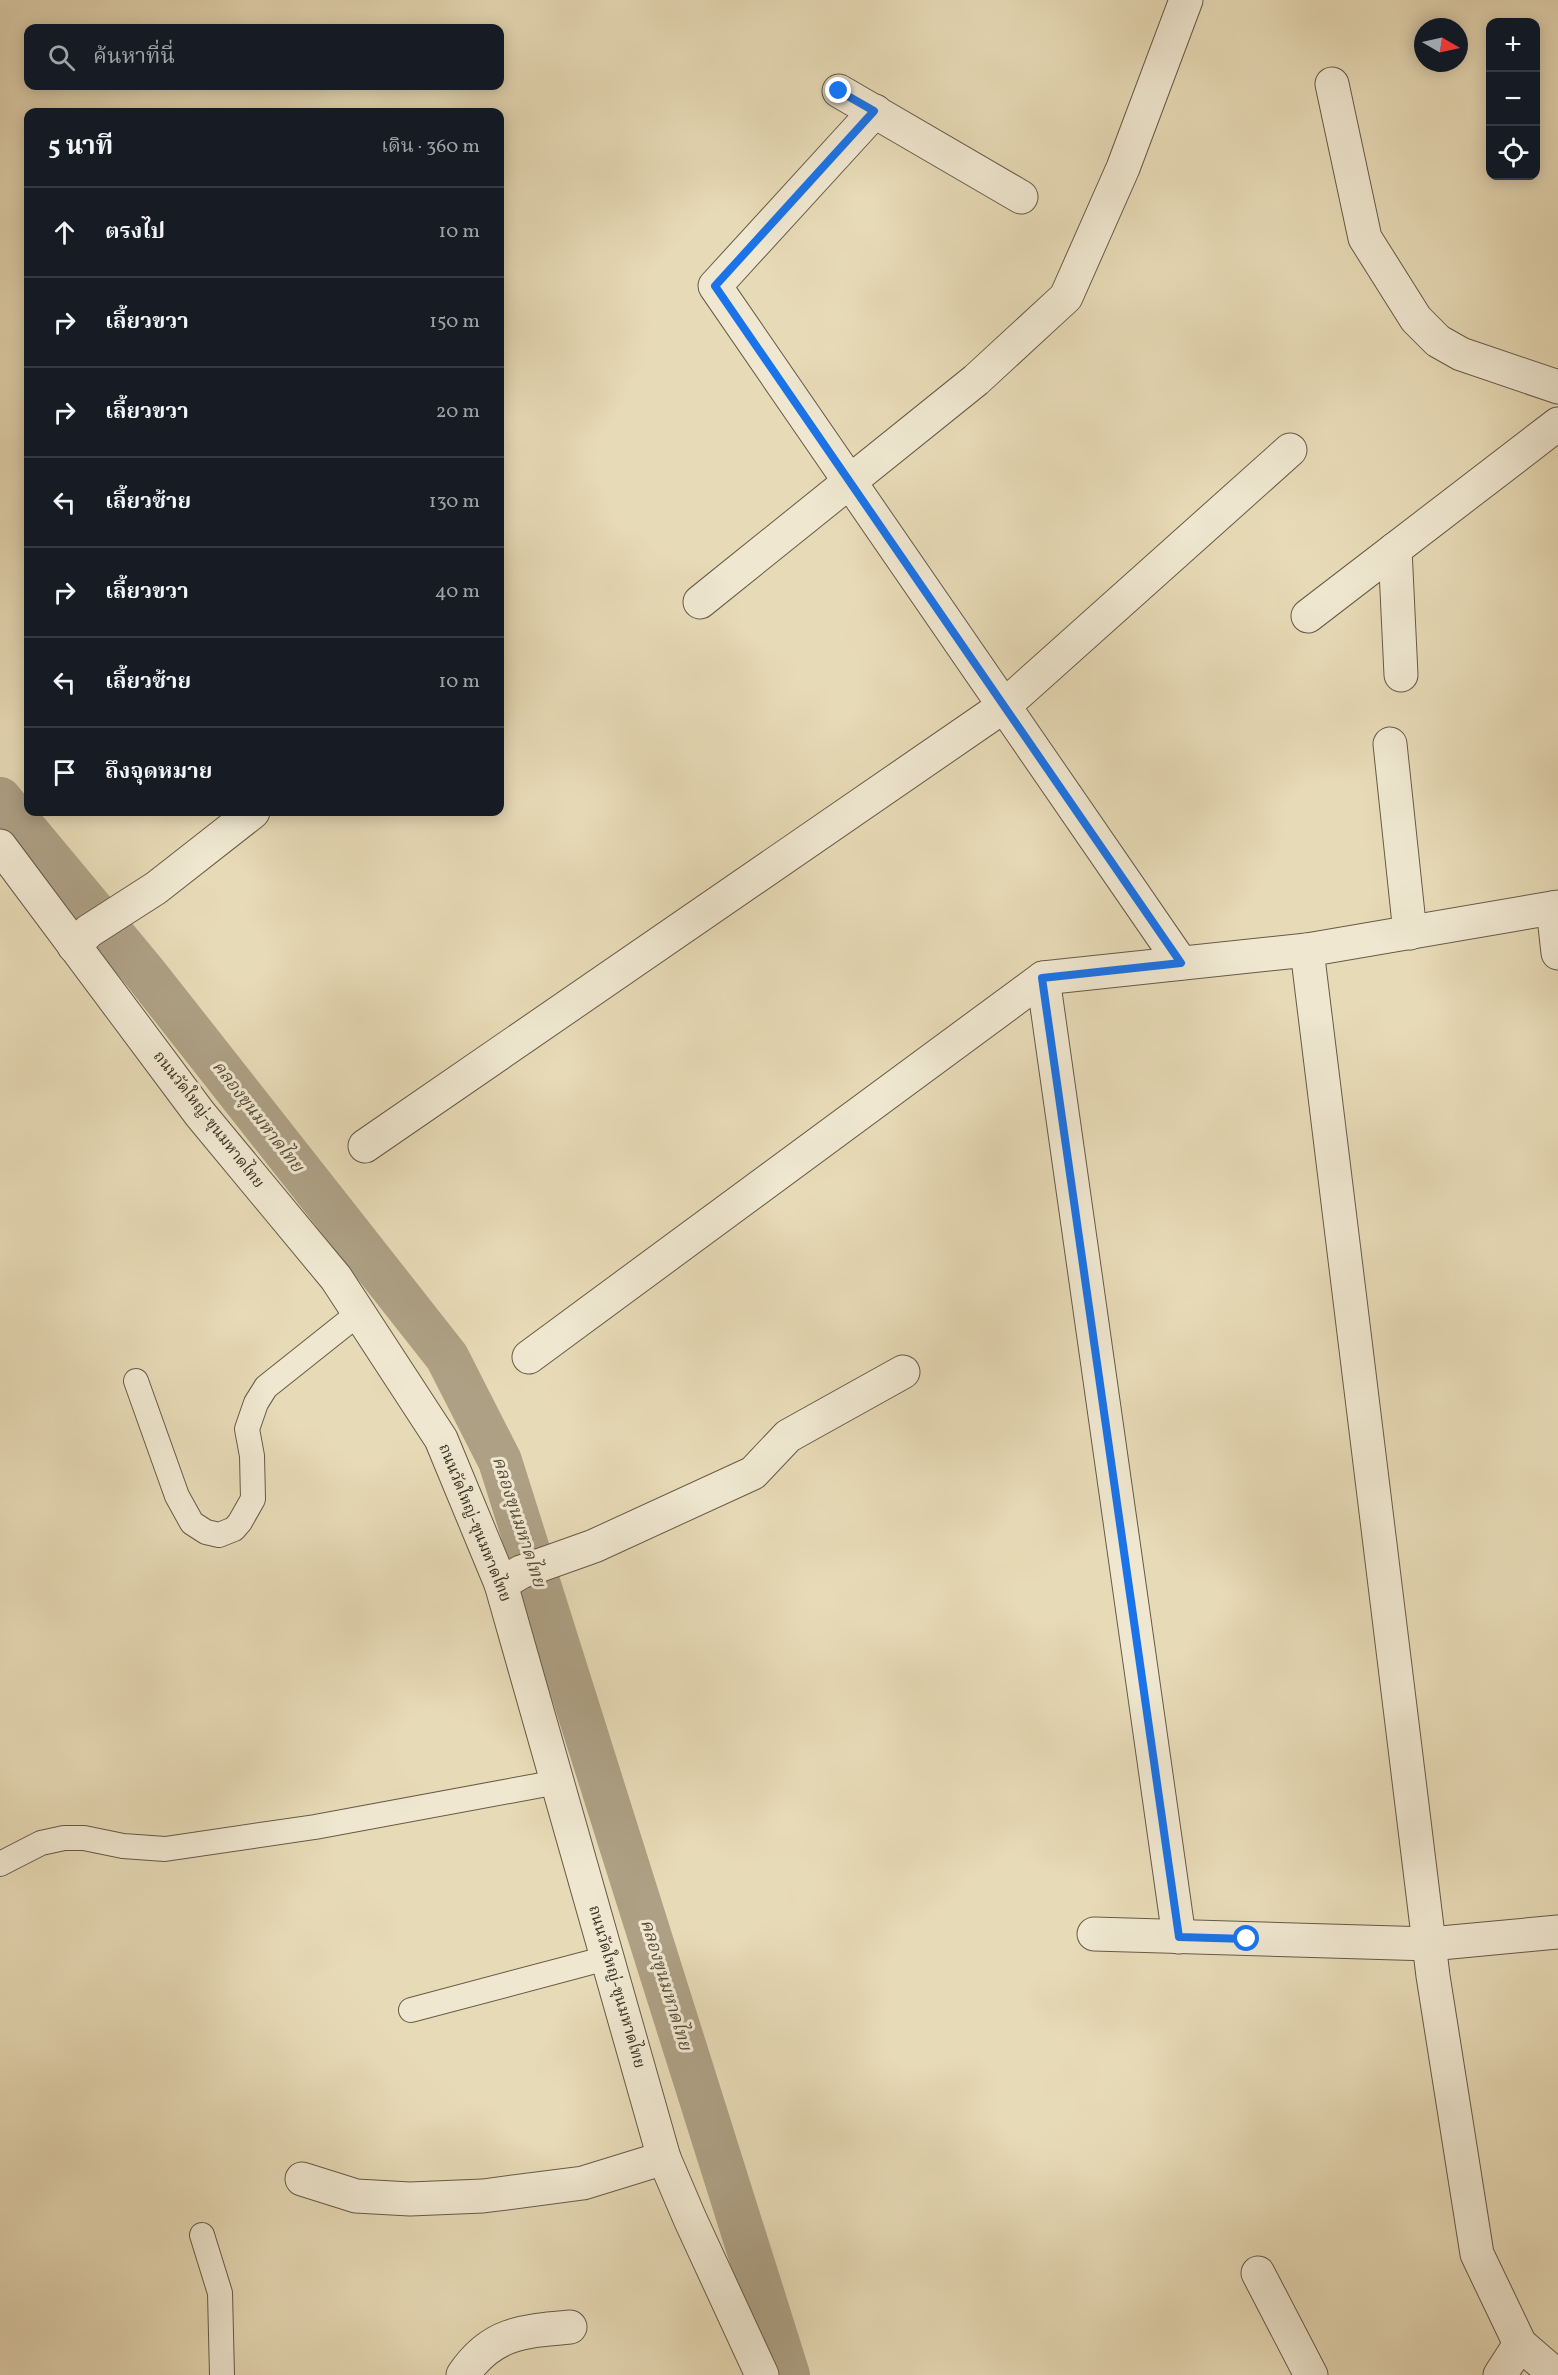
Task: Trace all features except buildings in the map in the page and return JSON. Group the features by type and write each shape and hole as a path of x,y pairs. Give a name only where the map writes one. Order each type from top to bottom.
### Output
{"street":[{"path":"700,602 976,380 1066,297 1123,168 1186,0"},
{"path":"1332,84 1365,238 1416,319 1438,341 1461,354 1558,387"},
{"path":"839,91 1021,197"},
{"path":"874,111 715,286 1181,963"},
{"path":"1308,616 1558,424"},
{"path":"365,1146 1004,706 1290,450"},
{"path":"1395,549 1401,675"},
{"path":"1390,744 1410,933"},
{"path":"81,938 156,888 248,816"},
{"name":"ถนนวัดใหญ่-ขุนมหาดไทย","path":"0,846 81,938 200,1114 336,1278 441,1439 511,1578 558,1782 664,2158 762,2375"},
{"path":"530,1357 1042,978 1307,950 1555,907 1558,953"},
{"path":"1307,950 1430,1944 1477,2254 1520,2344 1556,2375"},
{"path":"1042,978 1179,1937"},
{"path":"511,1578 594,1546 753,1473 788,1436 903,1372"},
{"path":"1094,1934 1430,1944 1558,1932"},
{"path":"302,2179 356,2196 410,2199 483,2196 583,2182 664,2158"},
{"path":"1258,2273 1311,2375"},
{"path":"463,2375 475,2357 495,2342 523,2332 570,2327"},
{"path":"1500,2375 1520,2344"}],"lane":[{"path":"136,1381 177,1496 192,1523 206,1532 219,1535 234,1529 253,1499 252,1456 248,1429 256,1403 266,1387 359,1313"},
{"path":"0,1864 41,1843 64,1838 84,1838 123,1846 165,1849 315,1827 558,1782"},
{"path":"411,2010 608,1958"},
{"path":"202,2235 220,2293 222,2375"}],"waterway":[{"name":"คลองขุนมหาดไทย","path":"0,799 144,972 447,1357 500,1461 788,2375"}],"route":[{"path":"839,91 874,111 715,286 1181,963 1042,978 1179,1937 1247,1939"}]}
